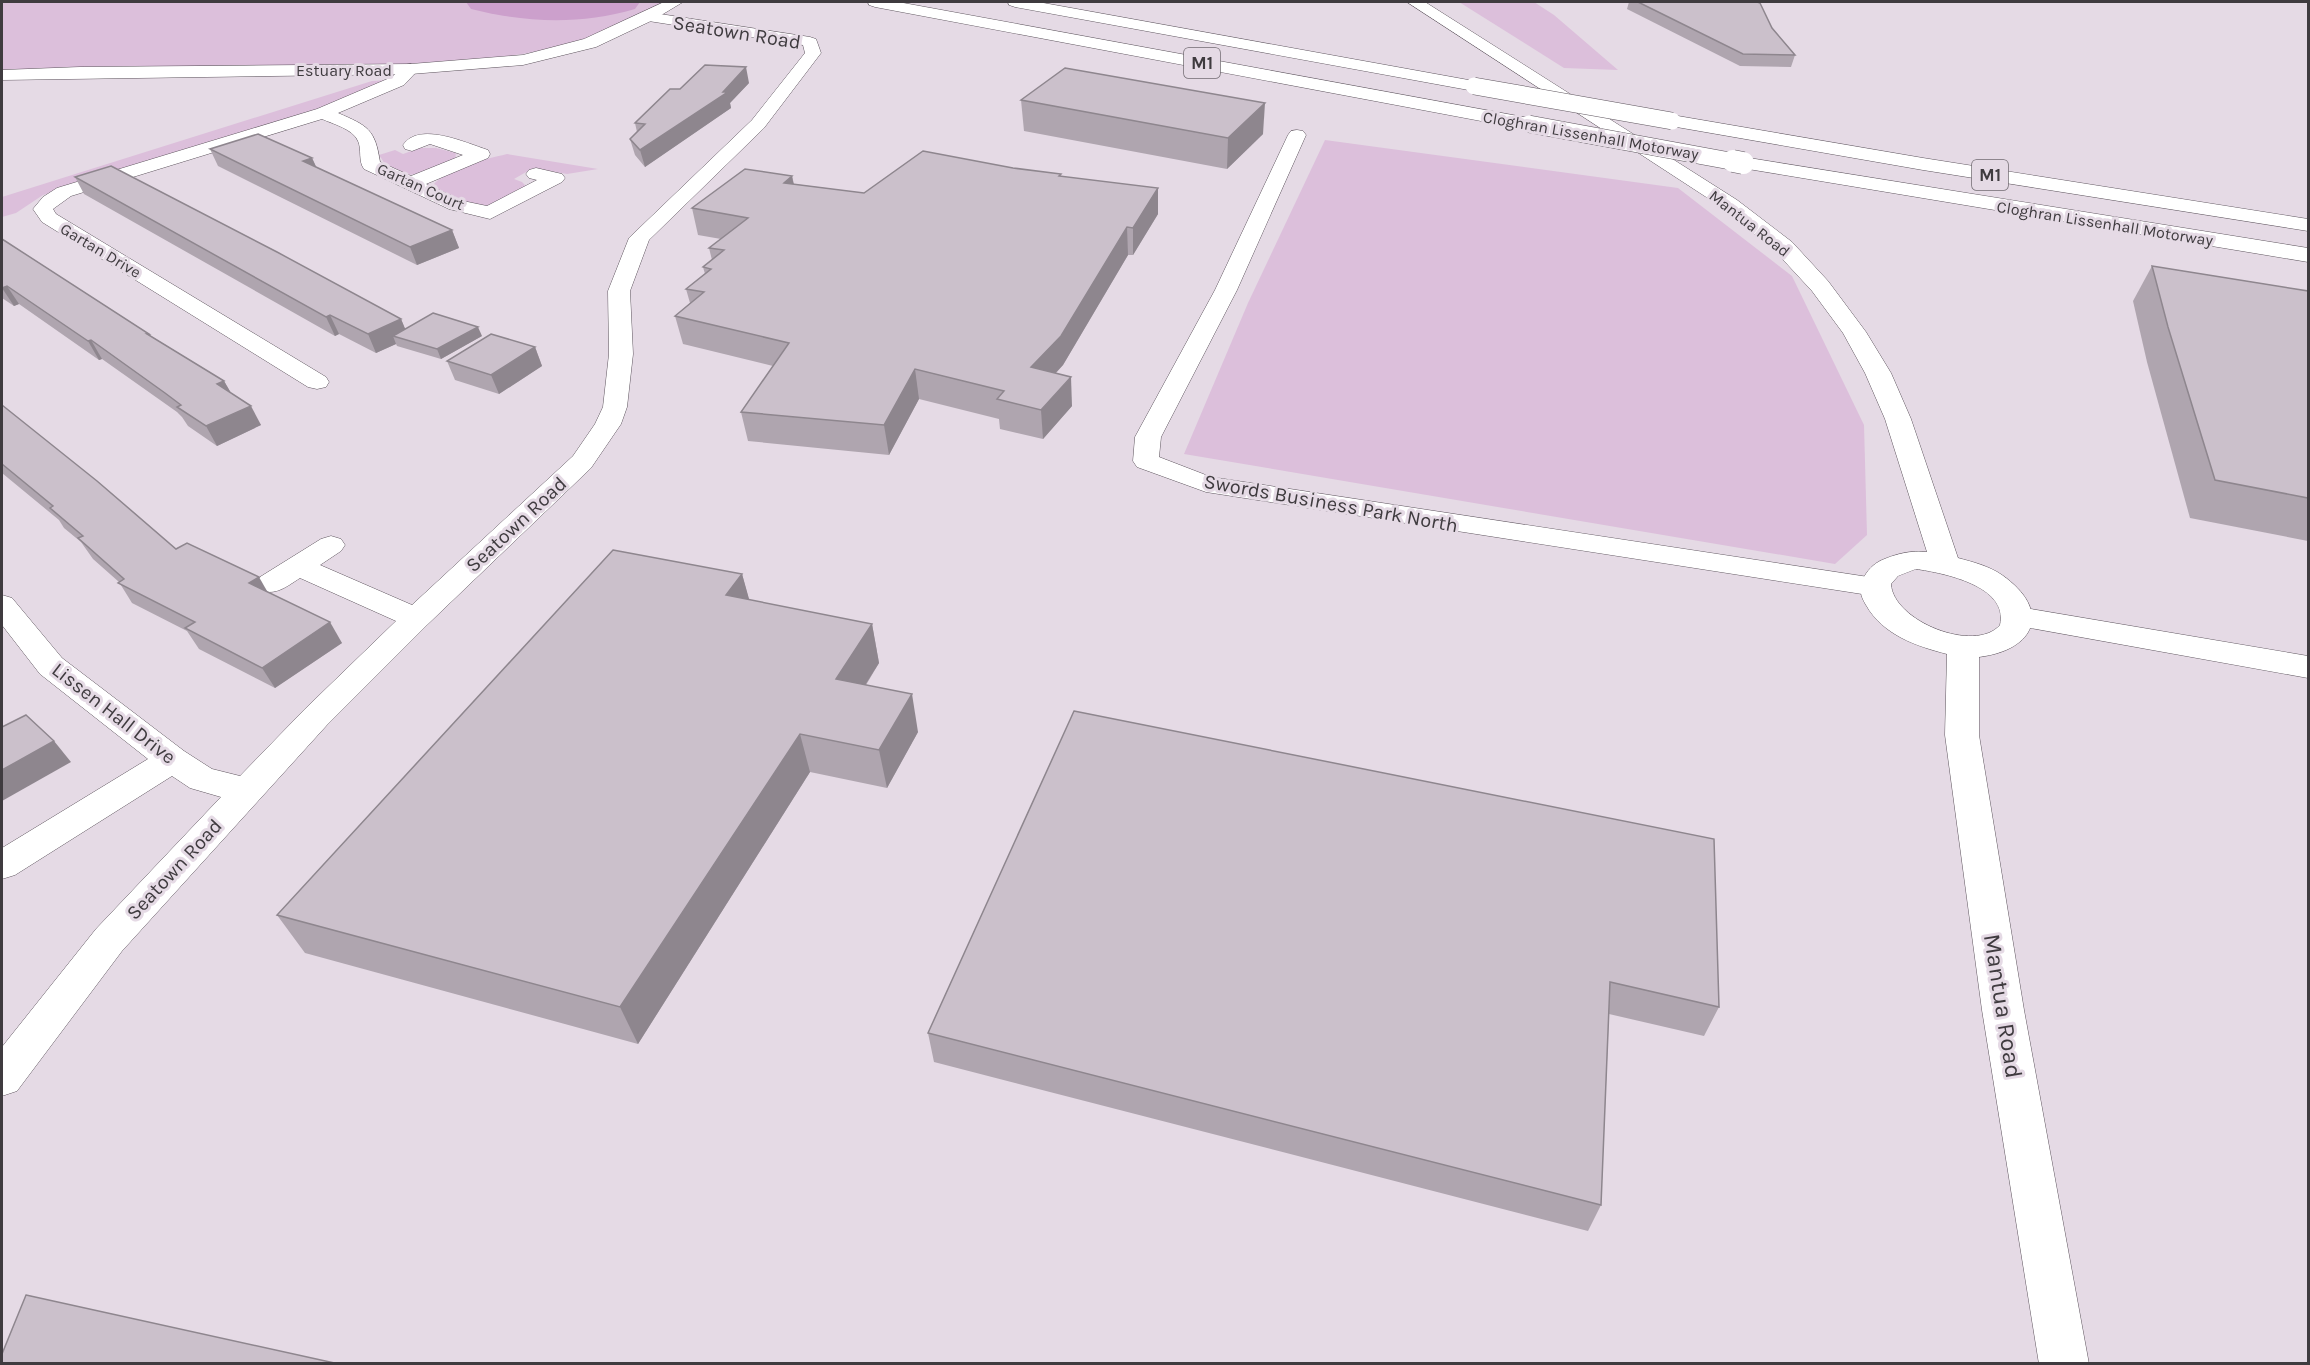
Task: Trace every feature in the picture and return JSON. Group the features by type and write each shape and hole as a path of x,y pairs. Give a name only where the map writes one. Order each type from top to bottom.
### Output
{"main road":[{"name":"Estuary Road","path":"2,75 411,69 523,60 590,43 675,2"},
{"name":"Cloghran Lissenhall Motorway","path":"875,2 1743,163 2308,255"},
{"name":"Cloghran Lissenhall Motorway","path":"1015,2 1672,121 1934,166 2308,225"},
{"name":"Mantua Road","path":"1416,2 1730,204 1784,247 1820,286 1854,332 1878,373 1898,418 1945,563"},
{"path":"1916,560 1945,563 1973,572 1990,582 2014,605 2019,617 2018,628 2010,637 1999,643 1982,646 1963,646 1921,634 1902,624 1888,612 1879,600 1875,587 1877,577 1886,568 1899,562 1916,560"},
{"name":"Mantua Road","path":"1963,646 1962,735 2003,1011 2064,1364"}],"street":[{"name":"Seatown Road","path":"2,1078 109,940 247,791 316,717 416,618 582,462 608,424 615,407 621,354 619,291 639,238 758,124 813,53 810,42 647,17"},
{"name":"Gartan Drive","path":"317,382 49,218 43,209 50,201 64,192 323,113 398,81 411,69"},
{"name":"Gartan Court","path":"323,113 353,126 368,139 371,165 456,205 490,213 555,178 536,174"},
{"name":"Swords Business Park North","path":"1297,135 1226,290 1148,436 1146,461 1206,484 1875,587"},
{"path":"411,183 481,154 429,138 412,145"},
{"path":"270,584 332,545"},
{"path":"299,566 416,618"},
{"name":"Lissen Hall Drive","path":"2,605 51,666 172,760 202,779 247,791"},
{"path":"2019,617 2308,667"},
{"path":"2,865 172,760"}],"shaded area":[{"path":"2,2 665,2 585,39 502,57 386,65 206,66 2,72"},
{"path":"1459,2 1534,2 1554,15 1618,70 1564,68"},
{"path":"387,80 313,111 43,195 16,213 2,217 2,197 372,81"},
{"path":"1325,140 1678,188 1792,276 1864,425 1867,535 1835,564 1184,454 1248,303"},
{"path":"420,148 436,148 456,153 455,160 423,173 407,175 391,170 379,155 395,150 403,154"},
{"path":"507,154 598,169 567,174 533,168 514,179 527,187 502,202 487,207 452,197 433,185 440,178 458,168"}],"building":[{"path":"1638,2 1760,3 1772,28 1795,55 1743,54"},
{"path":"705,65 746,67 723,92 728,92 640,150 630,139 645,124 635,123 670,89 680,89"},
{"path":"1065,68 1265,103 1228,138 1021,100"},
{"path":"258,134 312,158 303,161 452,230 410,247 210,149"},
{"path":"923,151 1013,168 1061,174 1059,176 1158,188 1133,228 1127,227 1061,336 1031,367 1071,377 1041,410 997,399 1004,391 915,369 884,425 741,412 789,343 675,316 704,292 686,289 711,269 703,267 724,250 709,248 748,218 692,208 745,169 792,176 784,183 864,193"},
{"path":"111,166 401,319 368,334 330,315 326,317 75,177"},
{"path":"2,239 149,334 147,334 224,381 217,384 251,406 206,426 177,407 181,405 91,340 88,341 7,286 2,288"},
{"path":"2152,266 2308,291 2308,498 2215,480 2168,327"},
{"path":"433,313 478,327 437,349 393,336"},
{"path":"491,334 535,347 491,375 447,361"},
{"path":"2,405 97,481 176,549 187,543 259,577 249,583 330,622 262,668 185,628 195,622 118,583 124,579 78,538 83,536 50,508 53,506 2,464"},
{"path":"613,550 742,574 726,595 872,624 836,679 912,694 879,750 800,734 620,1007 277,915"},
{"path":"1074,711 1714,839 1719,1007 1610,982 1601,1205 928,1033"},
{"path":"26,715 54,741 2,770 2,727"},
{"path":"26,1295 339,1364 2,1364 2,1354"}],"waterway":[{"path":"483,2 553,11 589,10 623,2"}]}
